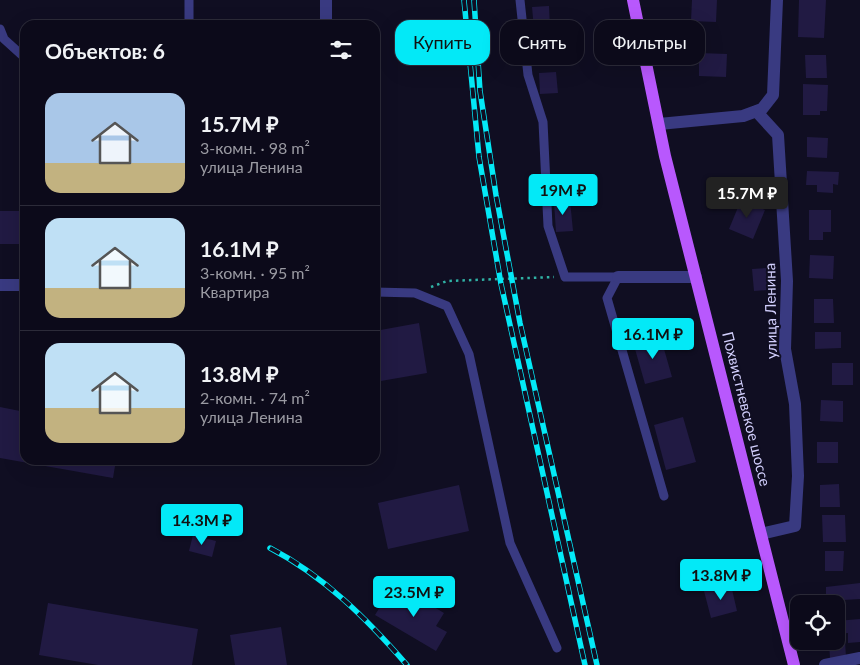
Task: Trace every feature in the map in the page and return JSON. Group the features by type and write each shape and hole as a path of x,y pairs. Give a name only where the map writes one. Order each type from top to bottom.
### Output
{"main road":[{"name":"Похвистневское шоссе","path":"633,0 659,124 761,534"},
{"path":"761,534 794,665"}],"street":[{"path":"326,0 326,20"},
{"path":"659,124 743,116 762,108 772,95 777,0"},
{"name":"улица Ленина","path":"756,111 778,135 787,281 785,349 795,404 798,476 795,526 761,534"},
{"path":"618,277 696,277"},
{"path":"0,285 20,285"},
{"path":"825,665 860,658"}],"lane":[{"path":"189,0 189,20"},
{"path":"520,0 528,75 543,122 548,226 565,277 618,277 607,298 664,496"},
{"path":"0,29 4,40 20,54"},
{"path":"380,292 415,294 447,306 469,354 510,543 557,648"}],"path":[{"path":"415,294 447,281 565,277"}],"building":[{"path":"692,0 717,0 716,22 691,20"},
{"path":"799,0 826,0 824,38 798,37"},
{"path":"549,6 550,20 533,20 532,7"},
{"path":"705,53 727,54 726,77 699,76 699,65 705,65"},
{"path":"805,55 826,55 827,78 806,78"},
{"path":"556,72 558,93 540,94 539,73"},
{"path":"803,84 828,85 827,111 820,111 820,115 803,115"},
{"path":"807,137 828,138 827,158 807,157"},
{"path":"807,171 839,172 838,185 833,184 833,193 817,192 817,185 806,185"},
{"path":"570,200 573,231 556,232 554,202"},
{"path":"741,200 765,210 753,239 729,229"},
{"path":"809,210 831,210 831,232 823,232 823,240 809,240"},
{"path":"0,211 20,211 20,244 0,244"},
{"path":"810,255 834,256 833,279 809,278"},
{"path":"766,268 767,290 754,291 752,269"},
{"path":"814,299 833,299 834,323 814,323"},
{"path":"419,323 427,373 380,381 380,330"},
{"path":"815,332 841,332 841,348 815,349"},
{"path":"660,335 672,377 645,384 633,342"},
{"path":"832,363 853,363 853,385 832,385"},
{"path":"821,400 843,401 843,422 820,421"},
{"path":"0,407 20,411 20,462 0,458"},
{"path":"683,417 696,462 666,470 654,425"},
{"path":"817,442 838,442 838,463 817,463"},
{"path":"40,465 115,465 113,478"},
{"path":"839,484 840,507 820,507 820,485"},
{"path":"459,485 469,531 388,549 378,503"},
{"path":"822,515 845,515 846,542 823,542"},
{"path":"193,535 216,541 212,557 189,551"},
{"path":"825,551 844,551 843,571 825,571"},
{"path":"860,583 860,599 845,600 845,595 826,595 826,587"},
{"path":"731,585 737,611 711,618 704,591"},
{"path":"401,587 444,613 436,626 447,632 436,651 375,615 386,597 393,601"},
{"path":"48,603 198,629 192,665 98,665 39,655"},
{"path":"860,619 860,642 848,643 848,633 845,633 845,620"},
{"path":"281,627 287,665 235,665 230,635"},
{"path":"845,641 846,658 830,659 829,650 845,650"}],"railway":[{"path":"464,0 479,157 501,284 585,665"},
{"path":"474,0 480,91 496,195 520,323 597,665"},
{"path":"270,548 290,559 327,585 360,615 407,665"}]}
